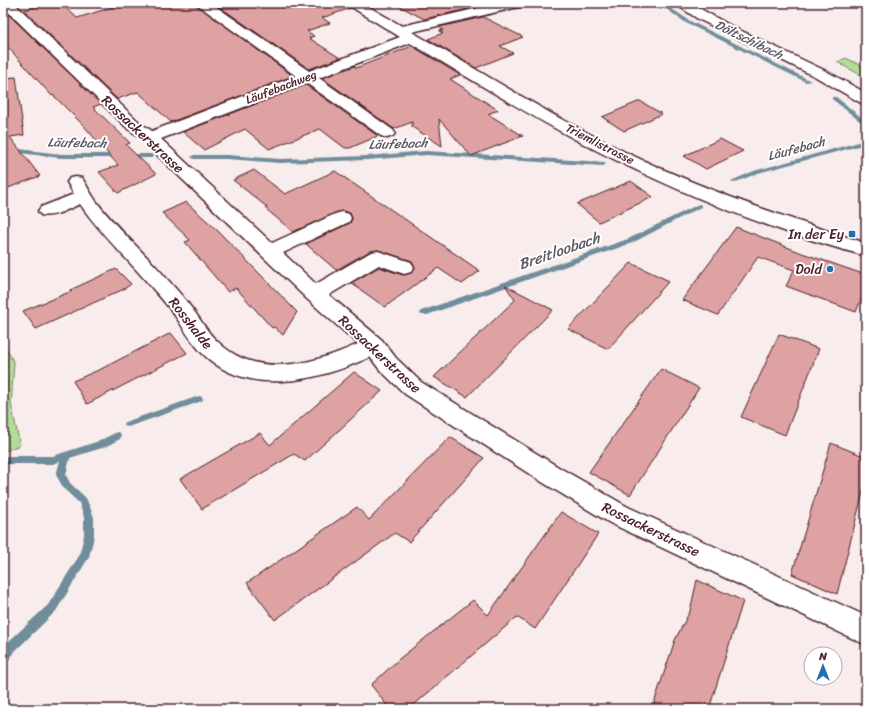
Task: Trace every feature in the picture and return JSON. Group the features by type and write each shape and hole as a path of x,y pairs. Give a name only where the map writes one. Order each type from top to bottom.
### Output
{"street":[{"name":"Rossackerstrasse","path":"6,3 134,126 151,137 164,152 314,294 374,346 388,364 413,388 546,472 619,515 866,630"},
{"path":"202,3 387,133"},
{"name":"Triemlistrasse","path":"352,3 586,138 642,165 698,190 767,217 866,250"},
{"name":"Läufebachweg","path":"151,137 307,77 406,34 414,26 518,3"},
{"path":"681,3 706,18 832,80 866,100"},
{"name":"Rosshalde","path":"47,211 80,189 180,308 209,348 223,359 243,368 277,373 316,369 346,359 374,346"},
{"path":"269,252 342,218"},
{"path":"314,294 378,257 404,267"}],"green space":[{"path":"846,58 866,68 866,78 837,62"},
{"path":"3,342 14,363 11,404 20,445 3,452"}],"building":[{"path":"49,3 61,3 77,18 126,3 194,3 293,76 171,122 138,92 117,99 24,10"},
{"path":"214,3 344,3 351,8 322,18 330,23 307,31 314,36 309,38 340,58 309,69"},
{"path":"394,3 455,3 468,9 424,19"},
{"path":"9,15 101,104 93,107 130,143 126,145 156,174 118,193 99,172 118,165 84,126 53,95 52,96 3,42 3,16"},
{"path":"483,17 523,37 500,46 513,53 476,68 428,39 443,33 439,31 443,30 439,27"},
{"path":"412,46 460,75 450,79 498,110 488,114 523,136 471,156 439,119 442,146 412,127 412,122 394,129 322,78 354,66 356,68"},
{"path":"16,77 24,135 10,137 40,176 3,190 3,78"},
{"path":"306,85 378,136 350,148 345,148 320,129 269,149 245,129 204,150 183,132"},
{"path":"640,101 662,114 624,131 602,117"},
{"path":"720,139 743,151 706,169 684,156"},
{"path":"254,170 285,194 335,171 480,271 462,284 438,268 385,307 351,283 379,267 403,275 411,273 415,268 412,261 378,250 370,251 336,270 306,244 350,223 352,219 350,213 342,211 335,213 293,232 265,208 267,207 233,180"},
{"path":"631,181 653,197 599,222 577,204"},
{"path":"186,202 216,229 297,312 283,335 274,327 272,328 236,288 228,292 185,242 190,240 162,213"},
{"path":"736,227 802,253 866,275 866,286 856,312 786,286 794,270 758,257 718,315 682,300"},
{"path":"631,263 669,281 608,349 568,329"},
{"path":"116,269 131,284 124,289 36,329 23,311 72,291 70,290"},
{"path":"505,285 553,310 467,397 434,377 515,300"},
{"path":"171,333 187,353 87,404 73,381 101,369"},
{"path":"779,334 819,349 785,435 741,417"},
{"path":"661,369 699,388 630,495 589,472"},
{"path":"354,372 382,391 305,461 294,454 202,509 180,479 260,433 270,445"},
{"path":"450,437 484,458 409,542 395,533 275,620 247,583 357,507 369,520"},
{"path":"831,443 866,457 866,480 837,594 792,574"},
{"path":"561,512 598,534 535,629 517,617 409,709 390,709 371,685 399,659 473,600 488,615"},
{"path":"697,580 743,601 709,709 652,709 675,640 690,611"}],"waterway":[{"name":"Döltschibach","path":"660,3 688,22 808,81"},
{"name":"Döltschibach","path":"834,98 866,124"},
{"name":"Läufebach","path":"734,181 756,172 866,142"},
{"name":"Läufebach","path":"3,152 19,151 61,156 151,156"},
{"name":"Läufebach","path":"194,157 227,157 280,161 367,158 426,153 603,164"},
{"name":"Breitloobach","path":"424,313 630,241 699,206"},
{"name":"Breitloobach","path":"128,424 199,399"},
{"name":"Breitloobach","path":"3,460 53,460 102,444 117,436"},
{"path":"3,659 11,647 52,608 84,557 89,536 89,517 83,501 67,486 61,475 66,457"}],"place":[{"name":"In der Ey","path":"852,234"},
{"name":"Dold","path":"830,269"}]}
